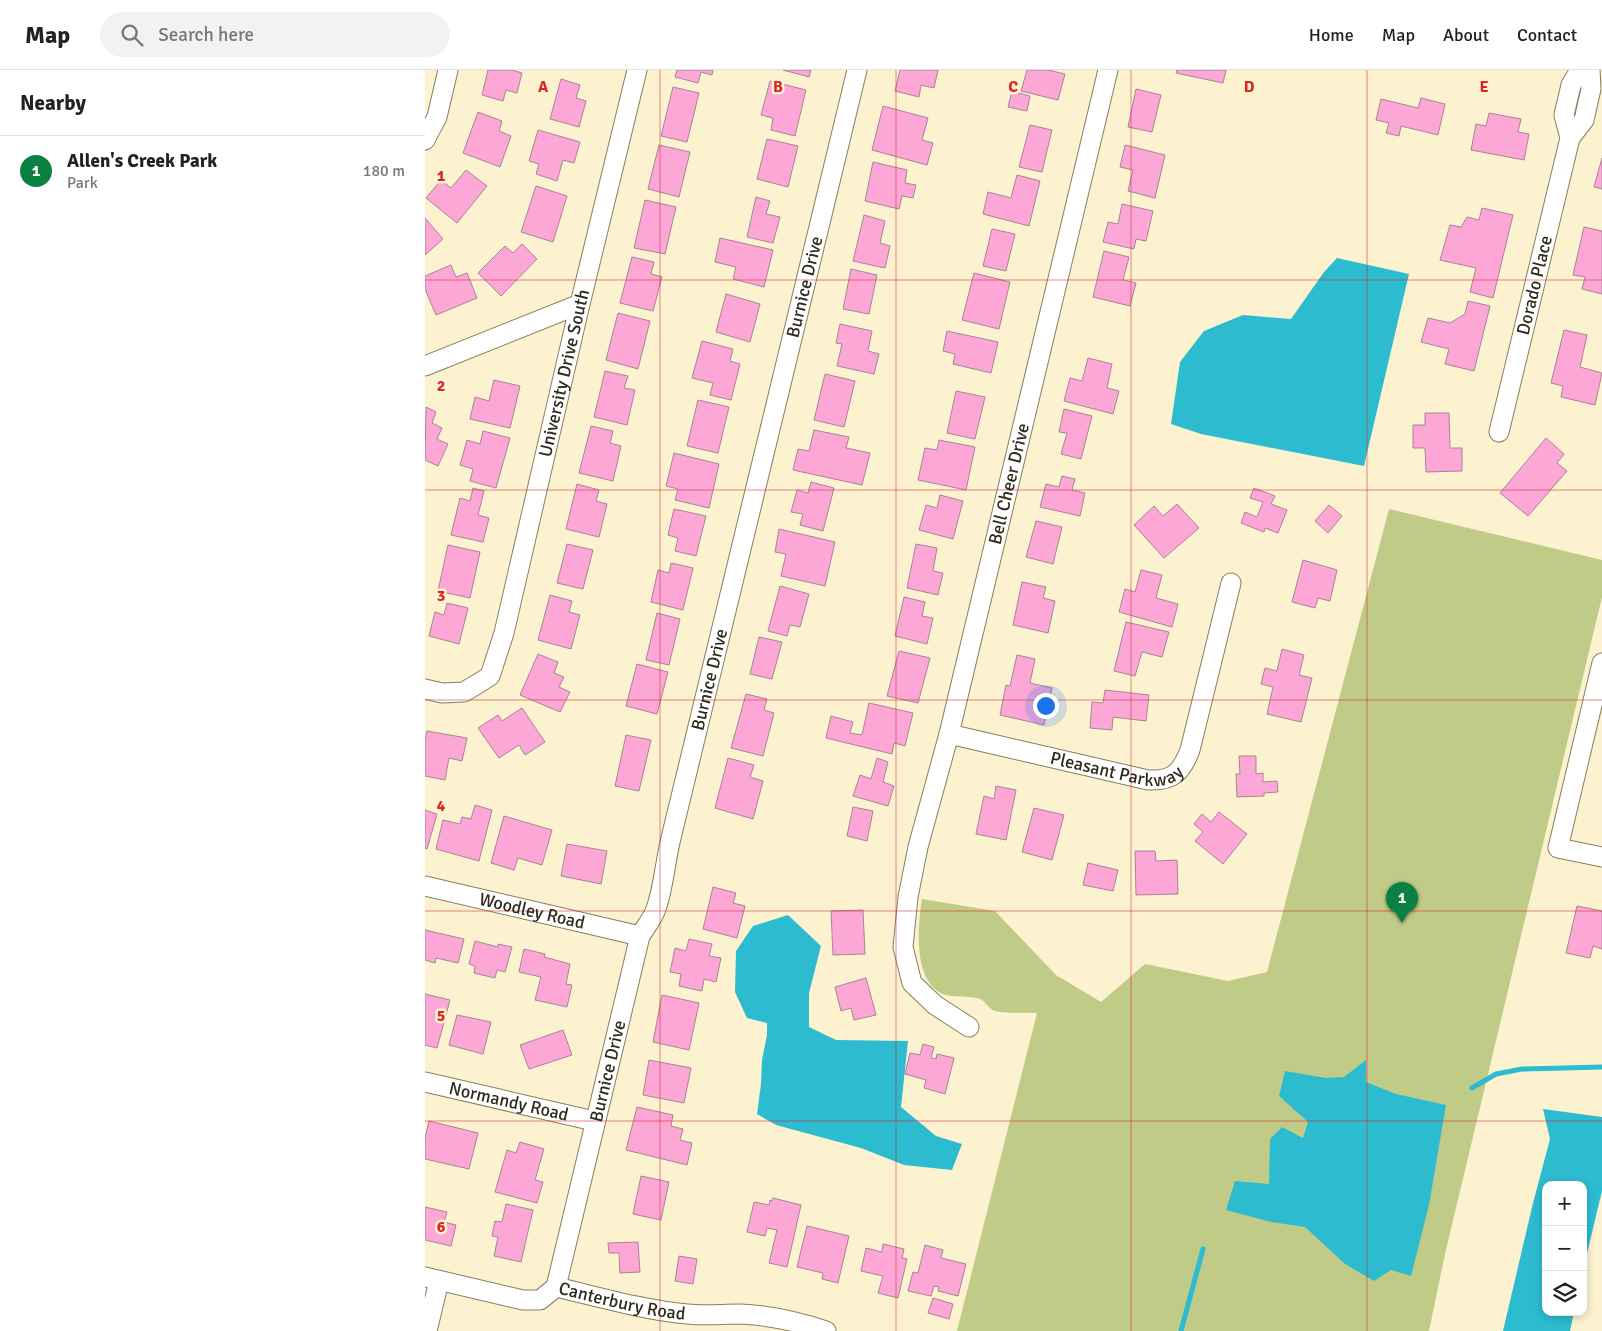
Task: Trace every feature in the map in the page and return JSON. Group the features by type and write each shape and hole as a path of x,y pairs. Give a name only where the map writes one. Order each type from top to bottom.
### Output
{"street":[{"path":"425,140 437,117 448,70"},
{"name":"University Drive South","path":"425,690 442,693 464,692 490,676 504,633 637,70"},
{"name":"Burnice Drive","path":"556,1287 594,1121 640,936 655,911 663,884 665,861 857,70"},
{"name":"Bell Cheer Drive","path":"969,1028 935,1005 912,983 903,947 908,897 919,847 949,734 1108,70"},
{"name":"Dorado Place","path":"1570,138 1564,115 1571,85 1580,70"},
{"name":"Dorado Place","path":"1499,432 1570,138 1584,120 1591,90 1590,70"},
{"path":"425,366 581,304"},
{"name":"Pleasant Parkway","path":"949,734 1147,780 1160,780 1176,775 1185,763 1190,750 1231,583"},
{"path":"1602,663 1558,848 1602,857"},
{"name":"Woodley Road","path":"425,886 640,936"},
{"name":"Normandy Road","path":"425,1082 594,1121"},
{"path":"427,1331 432,1279"},
{"name":"Canterbury Road","path":"432,1279 523,1300 540,1300 556,1287 661,1310 713,1316 741,1314 774,1318 809,1325 826,1331"}],"green space":[{"path":"1389,509 1602,560 1602,597 1445,1254 1429,1331 957,1331 1037,1013 995,1011 980,999 939,992 925,974 921,962 919,922 922,899 995,911 1056,975 1101,1002 1145,964 1228,981 1267,972"}],"water":[{"path":"1337,258 1409,274 1364,466 1201,434 1171,424 1180,362 1204,331 1243,315 1291,319 1324,272"},
{"path":"788,915 821,946 809,993 809,1027 836,1040 908,1041 901,1107 936,1136 962,1144 952,1170 904,1165 861,1148 776,1125 757,1114 767,1023 747,1018 735,992 736,951 753,926"},
{"path":"1366,1060 1366,1082 1396,1094 1446,1105 1429,1205 1411,1276 1391,1270 1374,1281 1345,1264 1305,1227 1271,1222 1226,1210 1235,1181 1269,1184 1270,1139 1282,1127 1303,1138 1308,1122 1279,1096 1285,1071 1326,1078 1344,1077"},
{"path":"1543,1109 1602,1117 1602,1191 1587,1253 1587,1181 1542,1181 1542,1316 1573,1316 1570,1331 1503,1331 1533,1203 1550,1139"}],"building":[{"path":"488,70 512,70 522,73 517,93 506,90 503,101 482,95"},
{"path":"677,70 713,70 712,75 701,72 698,83 675,77"},
{"path":"783,70 811,70 809,77"},
{"path":"900,70 938,70 934,88 921,85 919,97 895,91"},
{"path":"1027,70 1048,70 1065,74 1058,100 1021,91"},
{"path":"1177,70 1226,70 1223,83 1176,73"},
{"path":"561,79 580,85 576,98 586,101 579,127 550,119"},
{"path":"770,81 806,90 795,136 771,130 773,118 761,115"},
{"path":"673,87 699,93 687,142 661,136"},
{"path":"1136,89 1161,95 1152,132 1128,127"},
{"path":"1012,91 1030,96 1027,111 1008,107"},
{"path":"1421,98 1445,104 1438,135 1401,126 1399,136 1386,133 1389,123 1376,120 1381,99 1418,108"},
{"path":"883,106 928,118 922,140 933,143 927,165 872,150"},
{"path":"478,112 502,121 499,131 511,136 500,167 463,153"},
{"path":"1489,113 1521,119 1518,132 1529,134 1524,160 1471,150 1476,124 1486,126"},
{"path":"1030,125 1052,130 1042,172 1019,167"},
{"path":"538,130 580,142 574,163 563,160 557,181 536,174 539,164 529,161"},
{"path":"767,139 798,146 788,187 757,179"},
{"path":"659,145 690,152 679,197 648,189"},
{"path":"1125,145 1165,155 1155,198 1128,191 1133,170 1120,167"},
{"path":"1602,158 1602,189 1594,187"},
{"path":"873,162 907,170 905,183 916,185 913,198 902,196 899,209 865,201"},
{"path":"466,170 487,186 457,223 426,198 441,180 451,188"},
{"path":"1017,175 1040,181 1029,226 983,214 988,192 1011,198"},
{"path":"536,186 567,196 553,242 521,232"},
{"path":"756,197 770,201 766,214 780,217 773,243 747,237"},
{"path":"645,200 676,207 665,254 634,248"},
{"path":"1122,204 1153,211 1146,241 1136,239 1134,249 1103,242 1108,222 1118,224"},
{"path":"1482,208 1513,215 1493,298 1470,292 1476,268 1440,260 1450,225 1461,227 1467,217 1479,220"},
{"path":"864,215 885,221 880,243 890,246 885,268 853,261"},
{"path":"425,218 443,239 425,255"},
{"path":"1584,227 1602,231 1602,294 1582,289 1585,277 1573,275"},
{"path":"992,229 1015,234 1006,271 983,266"},
{"path":"720,238 773,250 764,287 733,279 736,267 715,262"},
{"path":"522,244 537,259 501,296 478,273 505,246 513,253"},
{"path":"1104,251 1129,257 1123,280 1136,283 1130,306 1093,297"},
{"path":"632,257 654,262 651,274 662,277 653,311 620,303"},
{"path":"451,265 456,277 467,273 477,298 436,315 425,289 425,276"},
{"path":"851,269 877,275 869,314 843,309"},
{"path":"974,273 1010,282 999,329 962,320"},
{"path":"726,294 760,304 750,342 716,332"},
{"path":"1468,301 1490,306 1474,371 1445,364 1449,349 1421,342 1428,318 1450,323 1465,314"},
{"path":"618,313 650,321 638,369 606,360"},
{"path":"840,324 872,331 868,351 879,354 874,374 837,366 842,344 836,343"},
{"path":"1564,330 1587,335 1580,367 1602,373 1595,405 1561,397 1563,386 1551,383"},
{"path":"947,331 998,342 991,373 953,364 955,354 943,351"},
{"path":"702,341 733,349 730,361 740,364 731,400 710,395 713,383 692,378"},
{"path":"1088,358 1112,364 1107,388 1119,391 1113,414 1064,401 1070,378 1082,381"},
{"path":"605,371 628,376 624,388 635,390 627,425 594,417"},
{"path":"825,374 855,381 844,427 814,420"},
{"path":"494,380 520,386 510,428 470,419 475,397 489,401"},
{"path":"956,391 985,397 975,439 947,433"},
{"path":"698,400 729,407 718,453 687,446"},
{"path":"426,407 436,412 432,423 442,428 437,439 448,444 438,466 425,460"},
{"path":"1064,409 1092,416 1081,459 1061,454 1067,433 1059,432"},
{"path":"1425,413 1449,413 1450,448 1462,448 1462,471 1426,472 1425,448 1413,448 1413,425 1425,425"},
{"path":"591,426 613,431 610,443 621,446 613,481 579,473"},
{"path":"814,430 849,437 846,448 870,453 862,485 793,470 798,449 809,451"},
{"path":"483,431 510,438 496,488 470,481 473,469 460,465 467,440 480,444"},
{"path":"1546,438 1564,454 1557,463 1567,471 1528,516 1500,493"},
{"path":"939,440 975,447 966,490 918,480 925,448 937,450"},
{"path":"674,453 719,464 709,508 675,500 678,489 666,486"},
{"path":"1062,476 1075,479 1072,490 1085,493 1080,516 1040,507 1046,484 1059,487"},
{"path":"811,482 834,488 823,531 800,525 803,514 791,512 797,490 808,493"},
{"path":"577,484 599,490 596,501 607,504 599,537 566,529"},
{"path":"473,488 484,491 478,515 489,518 483,542 451,535 460,498 470,501"},
{"path":"1254,488 1275,496 1271,504 1287,510 1278,533 1265,528 1264,532 1241,523 1245,512 1257,517 1263,502 1250,498"},
{"path":"940,495 963,501 953,539 919,530 926,505 937,508"},
{"path":"1177,504 1199,528 1164,558 1134,525 1154,506 1163,516"},
{"path":"1329,505 1342,516 1328,533 1315,521"},
{"path":"674,509 706,516 696,556 675,551 678,538 668,535"},
{"path":"1036,521 1062,527 1053,564 1026,557"},
{"path":"779,529 835,542 825,586 781,576 786,554 775,552"},
{"path":"567,544 593,550 583,589 557,583"},
{"path":"916,544 937,548 933,571 943,573 938,595 907,588"},
{"path":"448,545 480,552 470,598 438,591"},
{"path":"1303,560 1337,570 1330,601 1318,598 1315,608 1292,602"},
{"path":"671,563 693,568 683,610 651,602 658,570 669,573"},
{"path":"1141,570 1162,575 1156,598 1178,604 1172,627 1119,612 1125,589 1135,592"},
{"path":"1022,582 1046,587 1043,598 1055,601 1048,633 1013,625"},
{"path":"780,586 809,594 800,627 790,625 787,636 768,631"},
{"path":"550,595 572,601 569,612 580,615 571,649 538,640"},
{"path":"904,597 925,602 922,616 933,618 927,644 895,636"},
{"path":"447,603 468,608 459,644 429,636 435,612 444,615"},
{"path":"657,613 680,619 669,665 646,660"},
{"path":"1126,622 1169,632 1162,657 1142,652 1135,676 1114,671"},
{"path":"759,637 782,642 772,679 750,674"},
{"path":"1282,649 1304,655 1299,675 1312,678 1301,722 1267,714 1273,687 1261,684 1265,668 1277,671"},
{"path":"899,651 930,658 918,703 887,696"},
{"path":"538,654 558,662 554,673 564,677 559,687 570,692 560,712 520,695"},
{"path":"1017,655 1035,659 1030,683 1052,688 1044,725 1000,715 1006,685 1010,686"},
{"path":"637,664 668,672 657,714 626,706"},
{"path":"1105,690 1149,695 1146,721 1113,717 1112,730 1090,728 1092,702 1103,703"},
{"path":"746,694 767,699 764,710 774,713 763,756 731,748"},
{"path":"869,703 913,713 905,746 894,743 892,754 826,738 831,716 853,722 850,733 862,735"},
{"path":"522,708 545,742 525,755 519,745 499,758 478,728 498,715 502,721"},
{"path":"427,731 467,738 462,761 449,758 445,780 425,776 425,741"},
{"path":"626,735 651,740 639,791 615,786"},
{"path":"1239,756 1256,756 1256,774 1263,773 1263,782 1277,781 1278,792 1264,793 1264,796 1237,797 1236,774 1240,774"},
{"path":"728,758 754,765 750,777 763,781 753,819 715,808"},
{"path":"877,758 888,762 883,782 894,786 888,806 853,796 860,775 871,779"},
{"path":"996,786 1016,790 1006,840 976,834 984,796 994,799"},
{"path":"475,805 492,810 479,861 436,849 443,820 460,824 462,817 471,819"},
{"path":"853,807 873,811 867,841 847,836"},
{"path":"1034,808 1064,815 1052,860 1022,852"},
{"path":"425,810 437,814 427,849 425,848"},
{"path":"1219,812 1247,834 1223,864 1195,841 1203,832 1194,824 1202,814 1211,822"},
{"path":"504,816 552,830 542,865 518,858 514,870 491,863"},
{"path":"567,844 607,851 601,884 561,876"},
{"path":"1135,851 1155,851 1156,861 1177,860 1178,894 1136,895"},
{"path":"1088,863 1118,870 1113,891 1083,885"},
{"path":"713,887 736,893 733,903 745,906 737,938 703,929"},
{"path":"1577,906 1602,911 1602,949 1593,946 1590,958 1566,953"},
{"path":"863,910 865,954 833,955 831,911"},
{"path":"425,930 464,939 458,963 436,958 435,963 425,960"},
{"path":"689,939 712,944 709,956 721,958 716,982 704,979 702,991 679,986 681,974 670,972 675,948 686,951"},
{"path":"475,941 498,947 498,944 512,947 505,972 497,970 495,978 474,973 475,966 469,964"},
{"path":"524,949 545,954 544,957 570,964 566,984 572,985 567,1007 535,1000 541,977 519,972"},
{"path":"866,978 876,1015 854,1020 851,1008 841,1011 835,987"},
{"path":"425,994 450,1000 437,1048 425,1045"},
{"path":"662,995 699,1003 689,1050 653,1042"},
{"path":"457,1015 491,1022 483,1054 449,1045"},
{"path":"563,1030 572,1055 529,1069 520,1045"},
{"path":"923,1044 934,1047 931,1058 936,1059 937,1054 954,1058 945,1094 924,1088 926,1080 905,1074 910,1053 920,1055"},
{"path":"649,1060 691,1068 684,1103 643,1095"},
{"path":"637,1107 673,1115 671,1126 683,1129 680,1140 692,1143 687,1165 626,1150"},
{"path":"429,1121 478,1133 469,1169 425,1159 425,1138"},
{"path":"520,1142 544,1149 535,1180 543,1182 537,1203 495,1192 507,1150 516,1153"},
{"path":"641,1176 669,1182 661,1220 633,1214"},
{"path":"773,1198 801,1205 787,1267 769,1263 777,1230 767,1228 765,1236 747,1232 754,1202 769,1205 770,1200 772,1201"},
{"path":"506,1204 533,1210 521,1262 494,1256 498,1237 492,1236 495,1221 502,1222"},
{"path":"425,1207 447,1212 444,1222 456,1225 451,1246 425,1240"},
{"path":"807,1226 849,1236 838,1283 822,1279 823,1273 797,1267"},
{"path":"638,1242 640,1272 620,1273 619,1253 609,1253 608,1243"},
{"path":"883,1244 904,1249 902,1258 907,1259 898,1298 878,1293 883,1276 861,1271 866,1248 882,1252"},
{"path":"925,1245 943,1250 941,1258 966,1264 958,1296 938,1291 939,1287 934,1286 931,1296 908,1291 913,1272 918,1273"},
{"path":"679,1256 697,1259 693,1284 675,1281"},
{"path":"933,1298 953,1304 949,1319 928,1313"}],"waterway":[{"path":"1472,1088 1496,1074 1522,1069 1602,1067"},
{"path":"1181,1331 1203,1249"}],"place":[{"name":"Allen's Creek Park","path":"1402,923"}]}
